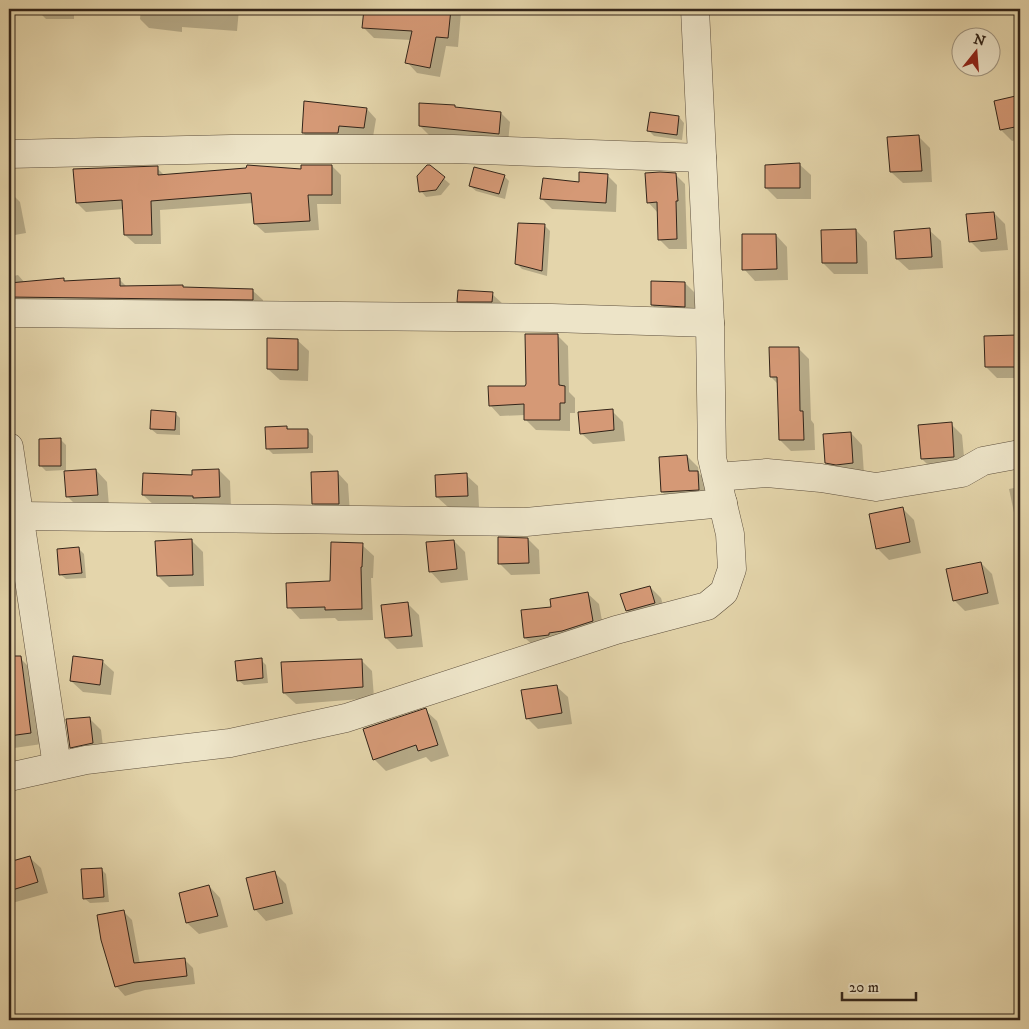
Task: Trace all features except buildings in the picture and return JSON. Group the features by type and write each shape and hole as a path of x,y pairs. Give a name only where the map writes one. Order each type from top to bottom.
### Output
{"street":[{"path":"9,777 86,760 230,743 346,718 616,630 708,606 724,592 732,569 730,534 712,458 710,323 696,9"},
{"path":"9,154 231,148 433,149 702,158"},
{"path":"9,313 552,318 710,323"},
{"path":"9,446 57,766"},
{"path":"717,476 767,473 821,478 876,487 962,473 983,460 1020,454"},
{"path":"20,516 526,522 722,503"}]}
